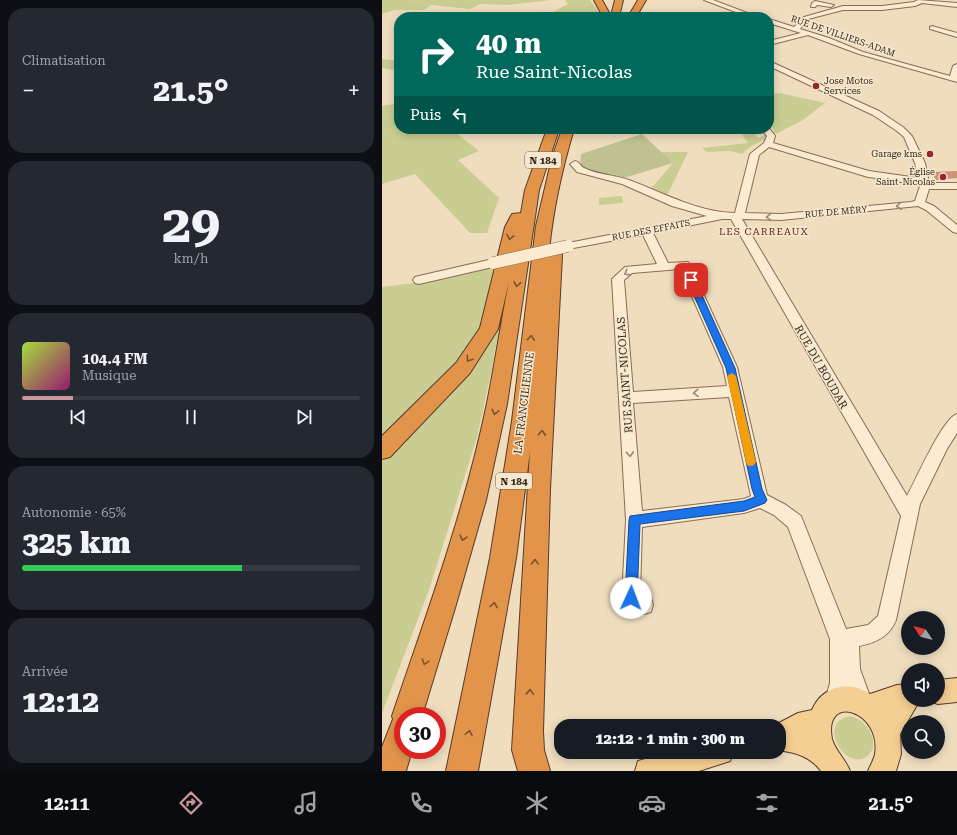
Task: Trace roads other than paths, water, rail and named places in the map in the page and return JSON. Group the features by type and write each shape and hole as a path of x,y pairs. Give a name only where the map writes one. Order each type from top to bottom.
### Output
{"highway":[{"path":"598,0 604,12"},
{"path":"616,12 619,0"},
{"path":"624,12 627,0"},
{"path":"635,12 642,0"},
{"name":"LA FRANCILIENNE","path":"410,707 442,608 472,507 497,404 543,190 553,134"},
{"name":"LA FRANCILIENNE","path":"462,771 503,558 523,421 544,226 543,190 559,158 566,134"},
{"path":"382,450 463,368 489,329 513,227 526,194 543,190 558,194 538,489 528,731 528,750 534,771"},
{"path":"390,771 394,758"}],"main road":[{"path":"945,691 957,690"},
{"path":"830,762 818,733 819,723 824,709 835,701 843,698 852,699 865,704 882,722 889,746 888,759 881,771"},
{"path":"865,704 901,698"},
{"path":"886,732 902,707"},
{"path":"786,732 795,726 809,722 819,723"},
{"path":"786,739 812,746 830,762"},
{"path":"648,771 694,759"}],"street":[{"path":"711,0 742,12"},
{"path":"877,0 874,6 877,8"},
{"path":"796,29 806,18 845,8 877,8 915,4 921,0 957,5"},
{"path":"813,6 815,3 832,3 845,8"},
{"path":"861,8 864,12 872,15"},
{"name":"RUE DE VILLIERS-ADAM","path":"774,22 809,33 862,53 954,80"},
{"path":"932,28 957,35"},
{"path":"774,42 809,33"},
{"path":"774,65 876,113 908,136 920,163 924,183 919,203 930,208 957,230"},
{"path":"954,80 957,66"},
{"path":"574,164 580,170 625,182 676,204 695,210 732,217 755,154 768,144 771,136 769,134"},
{"path":"768,144 868,174 924,183 957,186"},
{"name":"RUE DE MÉRY","path":"732,217 801,215 919,203"},
{"name":"RUE DES EFFAITS","path":"419,280 568,246 732,217"},
{"name":"RUE DU BOUDAR","path":"732,217 910,515"},
{"path":"647,231 664,266 684,266 730,368 757,489 761,500 780,510 795,522 844,639 850,670 865,704"},
{"name":"RUE SAINT-NICOLAS","path":"644,605 631,598 634,520 618,279 629,270 664,266"},
{"path":"627,398 735,391"},
{"path":"844,639 862,638 877,631 887,620 912,504 941,445 957,420"},
{"path":"634,520 744,506 761,500"},
{"path":"835,701 840,683 844,639"}],"place":[{"name":"Jose Motos Services","path":"816,86"},
{"name":"Garage kms","path":"930,154"},
{"name":"Église Saint-Nicolas","path":"943,177"}],"district":[{"name":"LES CARREAUX","path":"764,231"}]}
